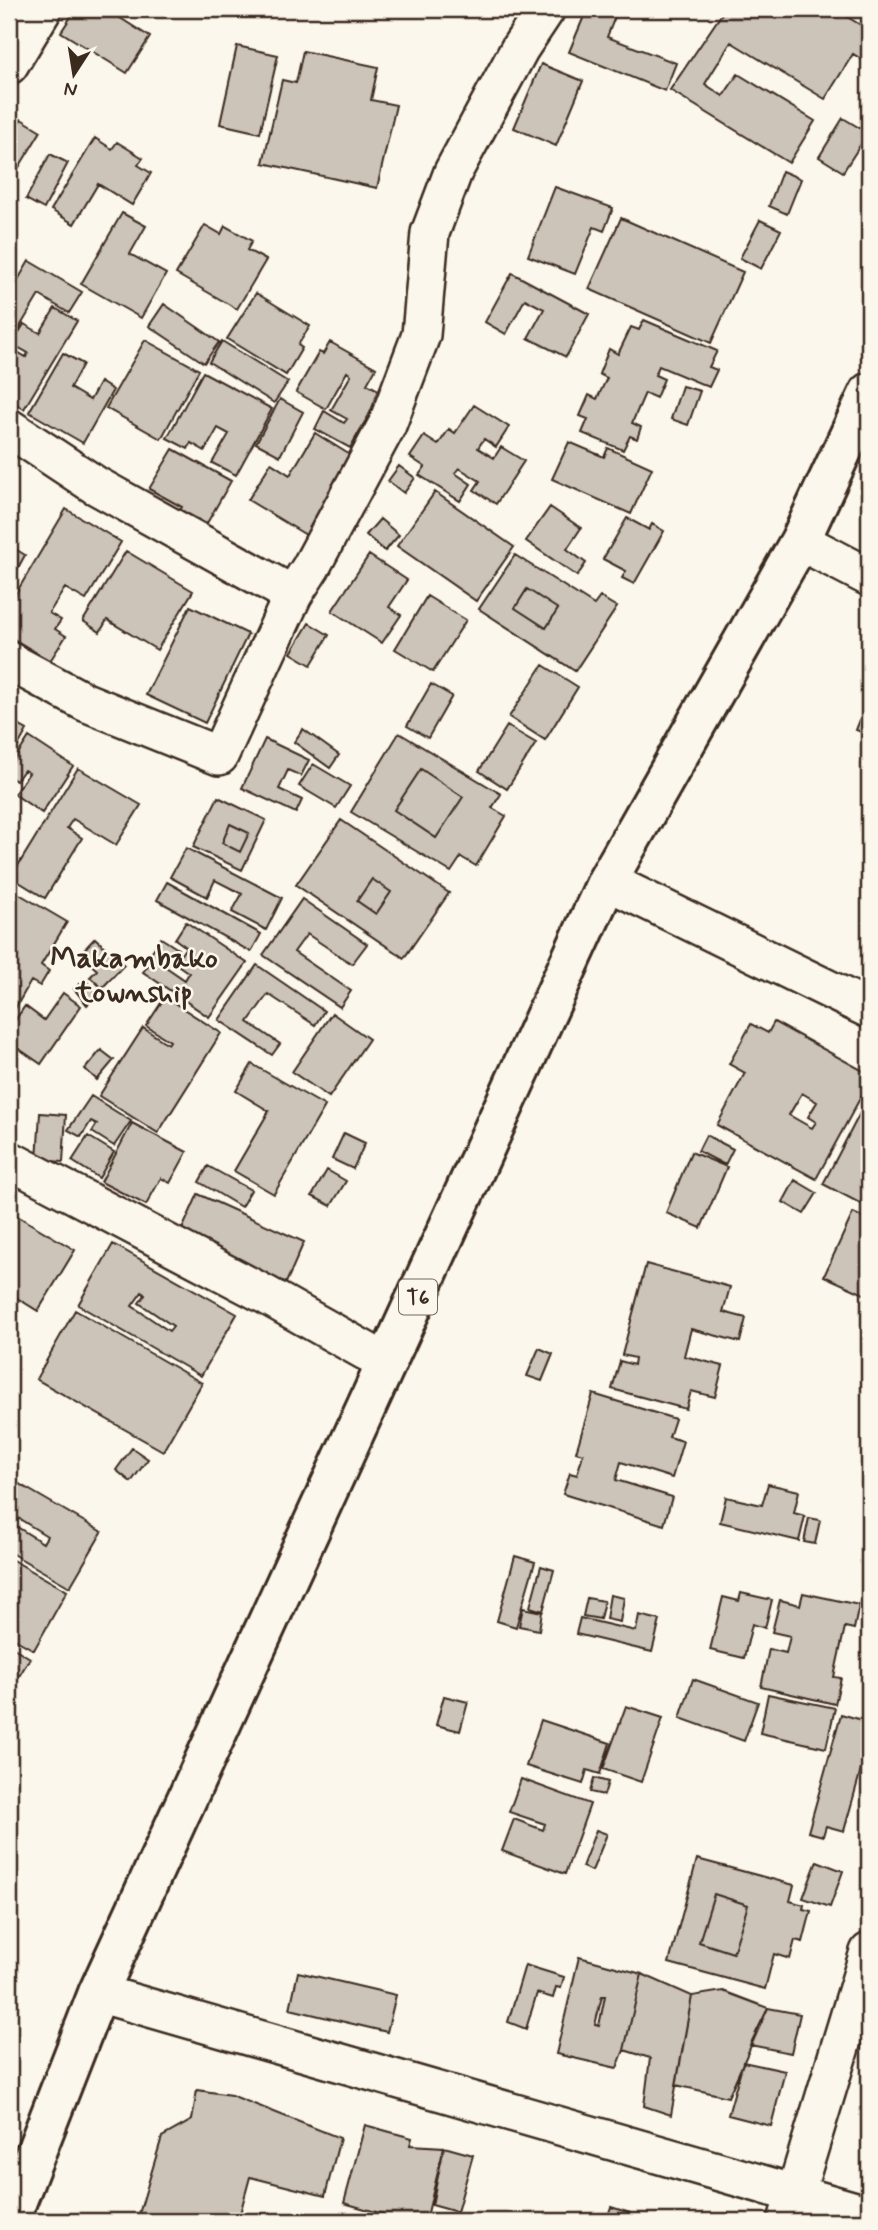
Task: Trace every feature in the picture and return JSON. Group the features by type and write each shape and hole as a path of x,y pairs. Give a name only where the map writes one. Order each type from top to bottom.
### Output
{"highway":[{"name":"T6","path":"9,2221 98,1993 607,881 800,541 869,393"}],"street":[{"path":"9,65 43,9"},
{"path":"9,661 85,702 219,756 293,595 311,567 387,425 421,335 430,233 453,172 520,48 545,9"},
{"path":"9,428 95,485 293,595"},
{"path":"800,541 869,577"},
{"path":"607,881 869,1009"},
{"path":"9,1160 254,1289 387,1363"},
{"path":"792,2208 869,1952"},
{"path":"98,1993 792,2208 869,2215"}],"building":[{"path":"76,9 118,9 114,14 150,37 127,73 61,32"},
{"path":"587,9 618,9 607,37 676,63 665,91 569,52"},
{"path":"725,9 834,9 869,30 869,64 853,54 825,99 731,42 705,84 723,96 738,74 815,121 789,163 670,90"},
{"path":"237,46 278,55 260,133 220,124"},
{"path":"303,51 378,67 371,100 396,105 377,188 263,163 282,80 296,83"},
{"path":"541,64 583,81 556,146 514,128"},
{"path":"843,118 868,133 843,172 819,157"},
{"path":"21,119 41,131 18,169 9,164 9,138"},
{"path":"95,138 112,149 117,142 143,158 138,165 151,173 132,205 98,184 74,224 51,210"},
{"path":"50,154 68,163 44,209 26,199"},
{"path":"782,171 801,179 787,214 769,206"},
{"path":"555,187 613,208 604,231 594,227 575,274 528,256"},
{"path":"122,213 146,226 130,254 166,274 141,318 81,284"},
{"path":"621,218 743,272 711,343 589,289"},
{"path":"760,220 781,230 761,269 740,258"},
{"path":"205,225 221,234 225,226 252,241 247,250 266,260 237,309 176,274"},
{"path":"29,261 82,292 69,313 39,295 9,345 9,295"},
{"path":"512,273 589,314 566,357 528,338 544,309 525,299 506,334 485,322"},
{"path":"256,293 310,326 298,345 302,348 286,375 227,339"},
{"path":"164,304 219,342 204,363 149,326"},
{"path":"55,308 77,321 24,409 9,400 9,347 26,357 28,353 12,344 24,324 40,333"},
{"path":"644,320 717,351 709,367 717,370 709,387 659,366 655,375 664,379 656,398 645,393 632,423 641,427 637,439 630,436 623,450 582,433 588,419 580,416 589,395 597,399 607,378 599,374 609,349 618,354 631,327 639,330"},
{"path":"145,340 199,370 161,439 106,408"},
{"path":"222,341 288,382 274,403 209,362"},
{"path":"330,342 376,368 367,384 382,392 350,448 315,429 324,411 344,423 347,419 331,410 351,375 347,372 326,409 296,392 319,352 323,354"},
{"path":"63,353 83,364 70,388 90,400 100,382 113,390 83,443 29,412"},
{"path":"203,372 272,409 236,475 212,463 229,434 218,428 205,451 191,443 188,449 167,438"},
{"path":"682,386 700,391 688,425 671,419"},
{"path":"280,399 303,412 280,456 256,443"},
{"path":"474,405 509,427 496,447 484,439 478,448 494,458 501,447 524,461 496,504 474,490 480,481 459,468 455,473 471,484 460,501 419,475 425,467 410,457 424,436 438,445 449,429 455,433"},
{"path":"315,433 355,458 306,535 248,500 271,463 290,475"},
{"path":"569,442 604,457 608,448 652,468 631,514 552,479"},
{"path":"173,449 231,481 202,532 176,518 182,507 149,489"},
{"path":"399,466 415,478 404,493 388,481"},
{"path":"435,492 514,547 476,601 397,546"},
{"path":"550,507 581,528 567,549 586,563 577,576 526,541"},
{"path":"66,509 121,542 86,600 65,588 49,613 61,620 55,629 66,636 50,661 9,636 9,605"},
{"path":"627,518 649,530 652,524 664,531 634,584 622,578 626,571 603,559"},
{"path":"380,519 399,535 385,551 366,535"},
{"path":"9,545 25,555 9,584"},
{"path":"126,551 193,591 157,650 107,620 100,632 83,621"},
{"path":"369,555 407,580 389,607 401,615 382,643 332,611"},
{"path":"515,555 594,605 600,597 617,607 575,671 479,609","holes":["527,589 558,609 546,628 515,608"]},
{"path":"527,589 558,609 546,628 515,608"},
{"path":"427,596 466,620 433,672 395,649"},
{"path":"190,606 248,634 205,723 146,695"},
{"path":"309,623 329,635 311,665 291,653"},
{"path":"543,665 578,687 545,740 509,717"},
{"path":"431,684 452,696 428,738 407,726"},
{"path":"869,697 869,735 856,730"},
{"path":"9,720 27,730 9,762"},
{"path":"507,726 536,743 507,789 479,771"},
{"path":"303,729 339,755 330,768 294,742"},
{"path":"399,733 501,794 492,808 506,816 476,866 461,857 451,872 351,812","holes":["421,769 463,797 436,838 394,810"]},
{"path":"29,737 73,766 42,813 14,794 29,773 24,770 16,781 9,776 9,768"},
{"path":"265,739 309,760 301,776 288,770 279,789 302,800 296,813 242,788"},
{"path":"313,764 350,786 336,808 299,786"},
{"path":"78,768 141,805 116,845 73,819 67,828 82,838 45,898 11,877"},
{"path":"421,769 463,797 436,838 394,810"},
{"path":"218,797 266,820 242,870 193,847","holes":["230,824 249,833 240,852 222,843"]},
{"path":"341,820 449,893 404,958 296,885","holes":["372,879 391,892 376,914 357,901"]},
{"path":"230,824 249,833 240,852 222,843"},
{"path":"186,848 282,898 266,930 232,912 242,894 215,880 207,897 170,877"},
{"path":"372,879 391,892 376,914 357,901"},
{"path":"167,882 261,934 251,952 157,900"},
{"path":"9,888 67,922 41,965 49,971 40,986 31,981 9,1019"},
{"path":"302,899 367,944 352,964 307,934 294,952 351,991 340,1007 263,955"},
{"path":"186,922 247,963 209,1017 143,972 150,963 146,960 161,938 178,949 166,967 185,980 189,973 175,963 186,947 175,939"},
{"path":"95,938 124,965 102,988 90,977 97,970 80,954"},
{"path":"257,965 324,1011 315,1025 268,994 248,1022 280,1044 272,1055 219,1020"},
{"path":"85,980 98,995 87,1005 74,989"},
{"path":"63,993 81,1006 41,1064 9,1042 9,1029 25,1006 44,1020"},
{"path":"165,997 221,1033 158,1133 99,1096 143,1028 168,1044 170,1041 146,1026"},
{"path":"332,1013 369,1039 329,1097 292,1072"},
{"path":"774,1022 869,1074 869,1082 816,1179 717,1125 745,1073 729,1064 751,1024 768,1033","holes":["802,1093 817,1102 808,1117 816,1122 812,1128 789,1115"]},
{"path":"101,1050 114,1060 97,1080 85,1069"},
{"path":"252,1064 325,1106 274,1194 234,1171 269,1111 236,1091"},
{"path":"91,1096 131,1121 114,1146 92,1132 97,1124 91,1121 81,1137 68,1130"},
{"path":"869,1096 869,1203 867,1207 823,1184"},
{"path":"40,1113 66,1115 63,1162 37,1160"},
{"path":"132,1123 187,1152 170,1183 161,1178 146,1205 101,1182"},
{"path":"344,1133 365,1143 353,1169 332,1159"},
{"path":"706,1135 733,1149 725,1165 698,1151"},
{"path":"88,1136 114,1152 99,1178 72,1161"},
{"path":"691,1152 727,1167 701,1228 666,1213"},
{"path":"208,1166 251,1190 241,1207 199,1182"},
{"path":"327,1170 346,1181 331,1206 312,1196"},
{"path":"795,1180 817,1193 804,1214 783,1202"},
{"path":"198,1194 304,1242 286,1283 180,1234"},
{"path":"9,1211 75,1250 38,1311 9,1293"},
{"path":"853,1213 869,1220 869,1288 866,1295 824,1276"},
{"path":"113,1244 237,1314 201,1376 78,1305","holes":["142,1292 145,1295 139,1303 173,1326 169,1331 132,1306"]},
{"path":"646,1264 730,1287 723,1312 746,1318 740,1342 691,1329 684,1356 723,1366 715,1397 691,1391 686,1409 612,1389 620,1361 634,1365 635,1358 622,1355"},
{"path":"75,1310 202,1383 163,1451 36,1379"},
{"path":"539,1348 553,1354 542,1381 527,1376"},
{"path":"593,1394 675,1419 669,1437 683,1441 672,1478 621,1462 616,1480 672,1497 664,1525 563,1494 570,1473 577,1475 583,1454 576,1452"},
{"path":"132,1448 148,1459 131,1482 116,1470"},
{"path":"9,1478 102,1532 70,1587 9,1552","holes":["18,1518 47,1536 43,1543 14,1525"]},
{"path":"768,1484 799,1491 794,1513 805,1516 799,1541 720,1522 726,1497 762,1505"},
{"path":"809,1518 820,1520 815,1544 804,1542"},
{"path":"515,1556 535,1562 516,1627 497,1621"},
{"path":"9,1558 67,1591 34,1650 9,1636"},
{"path":"541,1566 554,1570 543,1611 530,1607"},
{"path":"741,1593 772,1600 765,1628 752,1624 744,1658 710,1650 723,1597 739,1601"},
{"path":"803,1593 859,1605 854,1629 845,1627 834,1677 841,1678 835,1704 761,1687 769,1649 786,1653 790,1636 772,1632 780,1600 800,1605"},
{"path":"610,1595 624,1598 620,1622 606,1619"},
{"path":"587,1598 604,1601 600,1619 583,1616"},
{"path":"523,1608 542,1612 539,1630 519,1626"},
{"path":"639,1615 660,1620 652,1652 576,1634 580,1618 636,1631"},
{"path":"9,1645 30,1658 9,1693"},
{"path":"693,1679 758,1702 744,1741 680,1718"},
{"path":"768,1694 835,1708 826,1748 760,1733"},
{"path":"444,1696 468,1702 460,1731 436,1725"},
{"path":"626,1706 663,1718 641,1782 603,1769"},
{"path":"841,1714 869,1722 869,1741 844,1831 826,1826 823,1836 808,1832"},
{"path":"541,1720 610,1743 600,1774 587,1770 583,1784 526,1766"},
{"path":"594,1778 608,1782 604,1795 590,1792"},
{"path":"521,1779 590,1804 565,1874 502,1851 514,1819 543,1830 545,1824 509,1812"},
{"path":"596,1830 607,1834 592,1871 582,1867"},
{"path":"697,1859 794,1885 790,1901 804,1905 803,1909 811,1911 803,1942 795,1940 790,1959 774,1954 765,1989 669,1963","holes":["714,1894 748,1905 733,1953 699,1942"]},
{"path":"817,1861 843,1871 830,1907 803,1898"},
{"path":"714,1894 748,1905 733,1953 699,1942"},
{"path":"579,1957 642,1974 624,2050 617,2068 556,2054","holes":["602,1996 605,1996 599,2026 595,2025"]},
{"path":"525,1965 564,1977 561,1988 556,1987 553,1998 537,1993 526,2029 508,2022"},
{"path":"298,1972 396,1995 387,2032 290,2009"},
{"path":"642,1974 692,1996 671,2115 644,2106 650,2058 624,2050"},
{"path":"723,1991 768,2008 728,2097 676,2085 692,1996"},
{"path":"768,2008 800,2014 791,2053 750,2045"},
{"path":"743,2062 785,2071 771,2126 728,2115"},
{"path":"197,2090 231,2095 340,2138 325,2196 250,2177 238,2221 161,2221 139,2214 162,2137 192,2120"},
{"path":"365,2125 412,2138 410,2145 444,2147 426,2221 381,2221 383,2214 344,2203"},
{"path":"444,2147 473,2155 457,2212 432,2205"},
{"path":"611,2207 630,2213 628,2221 606,2221"}],"district":[{"name":"Makambako township","path":"134,974"}]}
